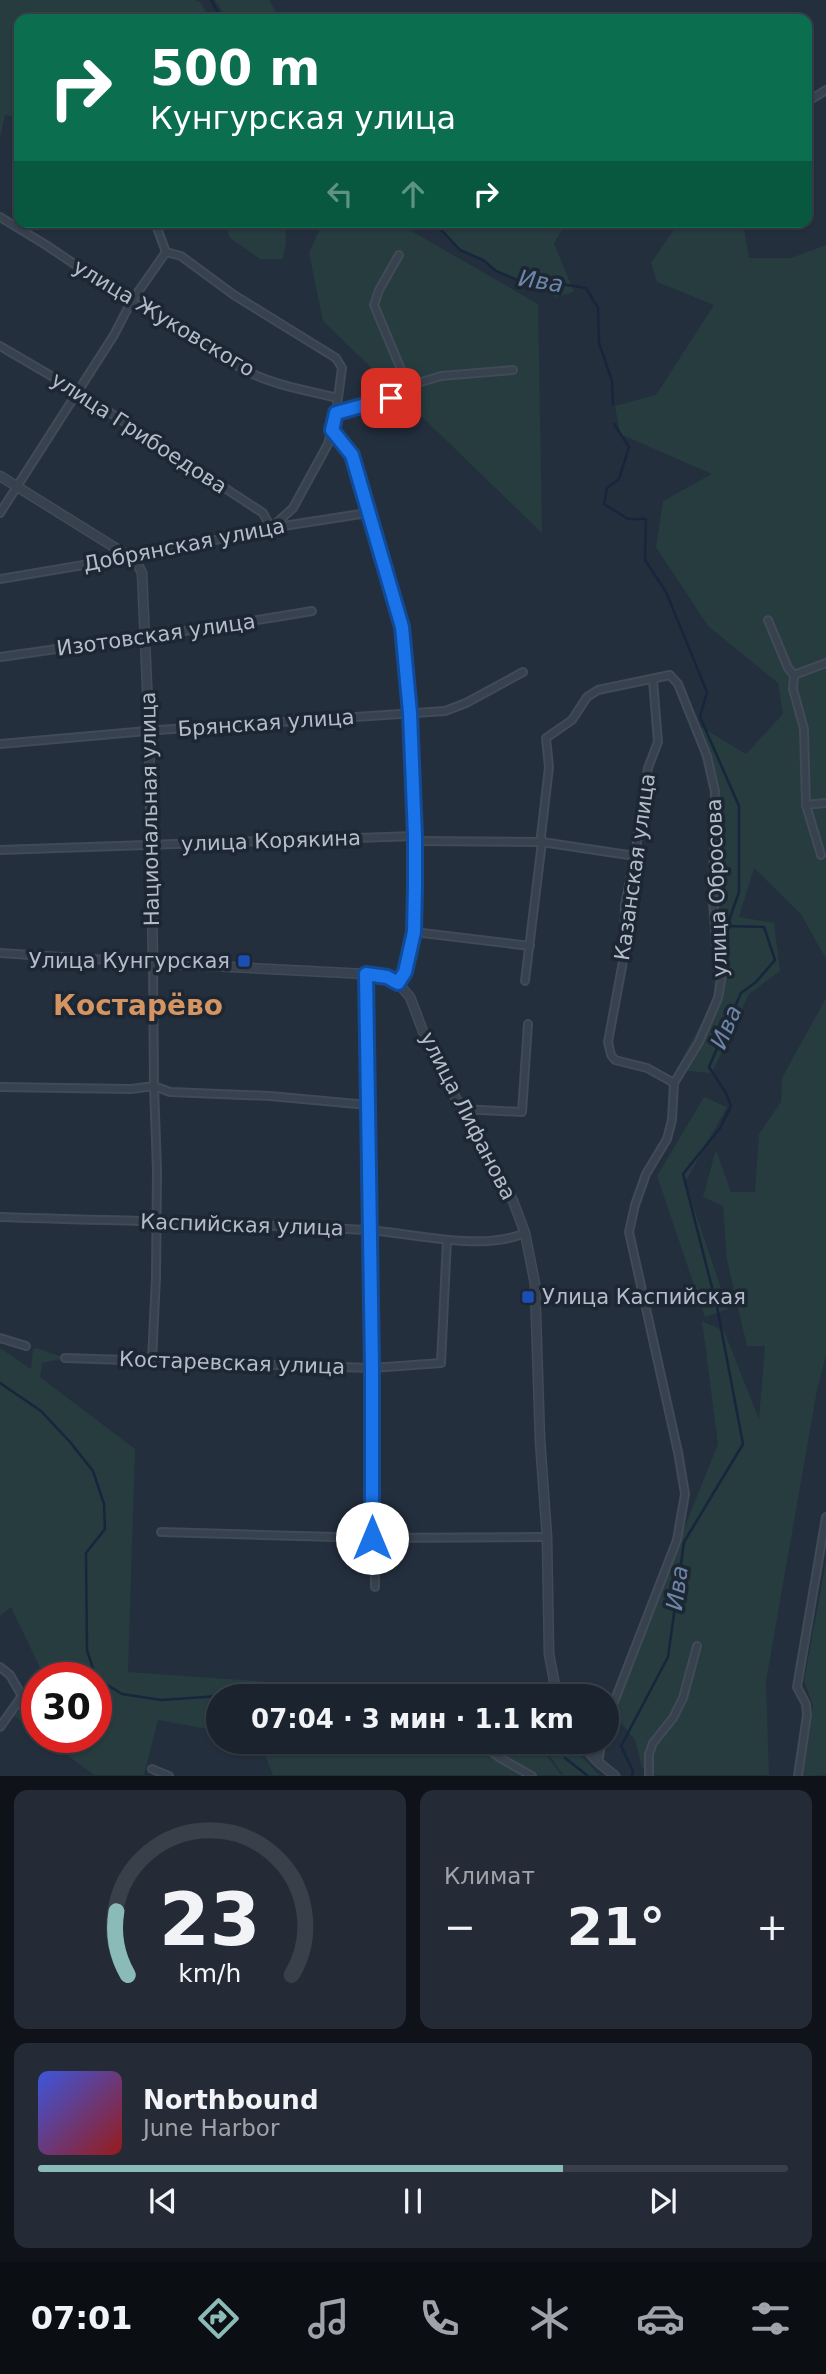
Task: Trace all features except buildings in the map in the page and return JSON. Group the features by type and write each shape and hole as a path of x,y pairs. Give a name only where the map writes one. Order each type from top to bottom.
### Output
{"street":[{"name":"улица Жуковского","path":"18,228 131,302 255,375 337,398"},
{"path":"157,228 166,252"},
{"path":"0,513 114,335 131,302 166,252"},
{"path":"166,252 181,256 234,295 336,358 342,368 336,413 328,444 293,508 271,528"},
{"path":"399,255 379,290 374,305 408,386"},
{"name":"улица Грибоедова","path":"0,346 77,391 263,513 271,528"},
{"path":"336,413 391,398 408,386 441,376 513,370"},
{"path":"0,953 366,974 387,977 398,983 405,972 414,932 415,839 410,713 402,627 352,455 332,430"},
{"path":"0,476 130,557"},
{"name":"Добрянская улица","path":"0,579 130,557 271,528 367,513"},
{"name":"Национальная улица","path":"130,557 142,573 149,731 157,1222 152,1360"},
{"name":"Изотовская улица","path":"0,657 209,629 312,611"},
{"path":"768,620 788,668 794,675 793,689 804,729 806,805 821,855"},
{"path":"794,675 826,663"},
{"name":"Брянская улица","path":"0,744 445,711 466,703 523,672"},
{"name":"улица Обросова","path":"619,1689 677,1540 685,1494 629,1232 646,1174 667,1139 672,1120 674,1083 699,1042 718,998 722,975 713,897 715,791 707,756 678,684 670,675 653,680"},
{"path":"525,981 549,767 546,738 572,720 587,697 598,690 653,680"},
{"name":"Казанская улица","path":"653,680 659,742 648,768 625,905 624,956 608,1042 615,1060 646,1068 674,1083"},
{"path":"806,805 826,803"},
{"name":"улица Корякина","path":"0,850 415,839 542,842 635,856"},
{"path":"414,932 530,946"},
{"path":"366,974 374,1587"},
{"name":"улица Лифанова","path":"398,983 410,997 432,1055 513,1201 525,1233 535,1284 540,1440 547,1537 549,1654 555,1684"},
{"path":"461,1109 522,1112 528,1024"},
{"path":"0,1087 131,1089 154,1086 170,1092 270,1096 368,1105"},
{"name":"Каспийская улица","path":"0,1217 370,1231 447,1240 480,1241 525,1233"},
{"name":"Костаревская улица","path":"65,1359 372,1368 441,1363 447,1240"},
{"path":"0,1338 26,1346"},
{"path":"798,1776 807,1715 806,1704 797,1687 826,1517"},
{"path":"161,1532 372,1538 547,1537"},
{"path":"649,1776 649,1754 653,1743 673,1718 683,1698 697,1646"},
{"path":"0,1667 10,1675 22,1696 0,1727"},
{"path":"495,1754 532,1776"},
{"path":"591,1754 615,1776"},
{"path":"598,1762 600,1754"},
{"path":"152,1769 169,1776"}],"green space":[{"path":"0,0 200,2 207,14 14,14 14,116 5,115 0,138"},
{"path":"215,0 269,0 277,14 224,14"},
{"path":"226,228 285,228 283,259 260,259 230,238"},
{"path":"320,228 406,228 538,304 542,533 323,321 309,253"},
{"path":"440,228 563,228 554,243 574,292 556,297 538,284 527,284 496,271 483,260 460,250"},
{"path":"675,228 744,228 749,258 791,258 826,245 826,959 801,914 754,868 739,917 774,923 780,971 749,994 712,1073 676,1070 715,998 707,897 711,797 693,722 746,754 783,714 778,683 708,626 656,547 663,501 712,474 620,434 615,406 656,395 714,305 657,282 651,263"},
{"path":"826,998 826,1355 817,1390 766,1681 769,1775 651,1775 642,1767 635,1740 619,1720 619,1690 718,1444 702,1321 724,1331 759,1419 765,1346 747,1346 727,1260 723,1206 703,1197 716,1150 731,1192 755,1192 759,1134 781,1102 782,1078"},
{"path":"704,1097 727,1107 685,1182 728,1309 705,1317 657,1176"},
{"path":"0,1348 31,1369 33,1349 36,1348 65,1358 42,1363 40,1377 135,1449 128,1672 297,1684 206,1684 206,1729 158,1720 144,1775 94,1775 64,1753 112,1753 112,1662 37,1662 11,1607 0,1616"},
{"path":"826,1561 826,1775 801,1776 813,1705 804,1681"},
{"path":"21,1707 21,1721 14,1716"},
{"path":"264,1754 546,1754 561,1775 273,1775"},
{"path":"579,1754 599,1775 563,1775 550,1756"}],"waterway":[{"name":"Ива","path":"211,0 219,14"},
{"name":"Ива","path":"440,228 460,250 483,260 496,271 527,284 561,284 586,288 598,308 599,343 612,381 613,404"},
{"name":"Ива","path":"614,424 629,447 619,479 607,488 604,504 628,519 646,519 645,560 666,592 707,692 700,717 739,806 739,892 727,926 764,927 775,960 756,982 741,993 709,1067 731,1106 720,1128 683,1174 717,1307 743,1444 684,1542 668,1657 621,1746 633,1771 632,1776"},
{"path":"0,1383 41,1411 70,1442 93,1471 104,1504 105,1529 86,1553 87,1650 96,1678 122,1694 161,1700 206,1697"},
{"path":"565,1758 588,1776"}],"place":[{"name":"Улица Кунгурская","path":"244,961"},
{"name":"Улица Каспийская","path":"528,1297"}],"district":[{"name":"Костарёво","path":"138,1005"}],"route":[{"path":"372,1538 366,974 387,977 398,983 405,972 414,932 414,811 410,713 402,627 352,455 332,430 336,413 391,398"}]}
